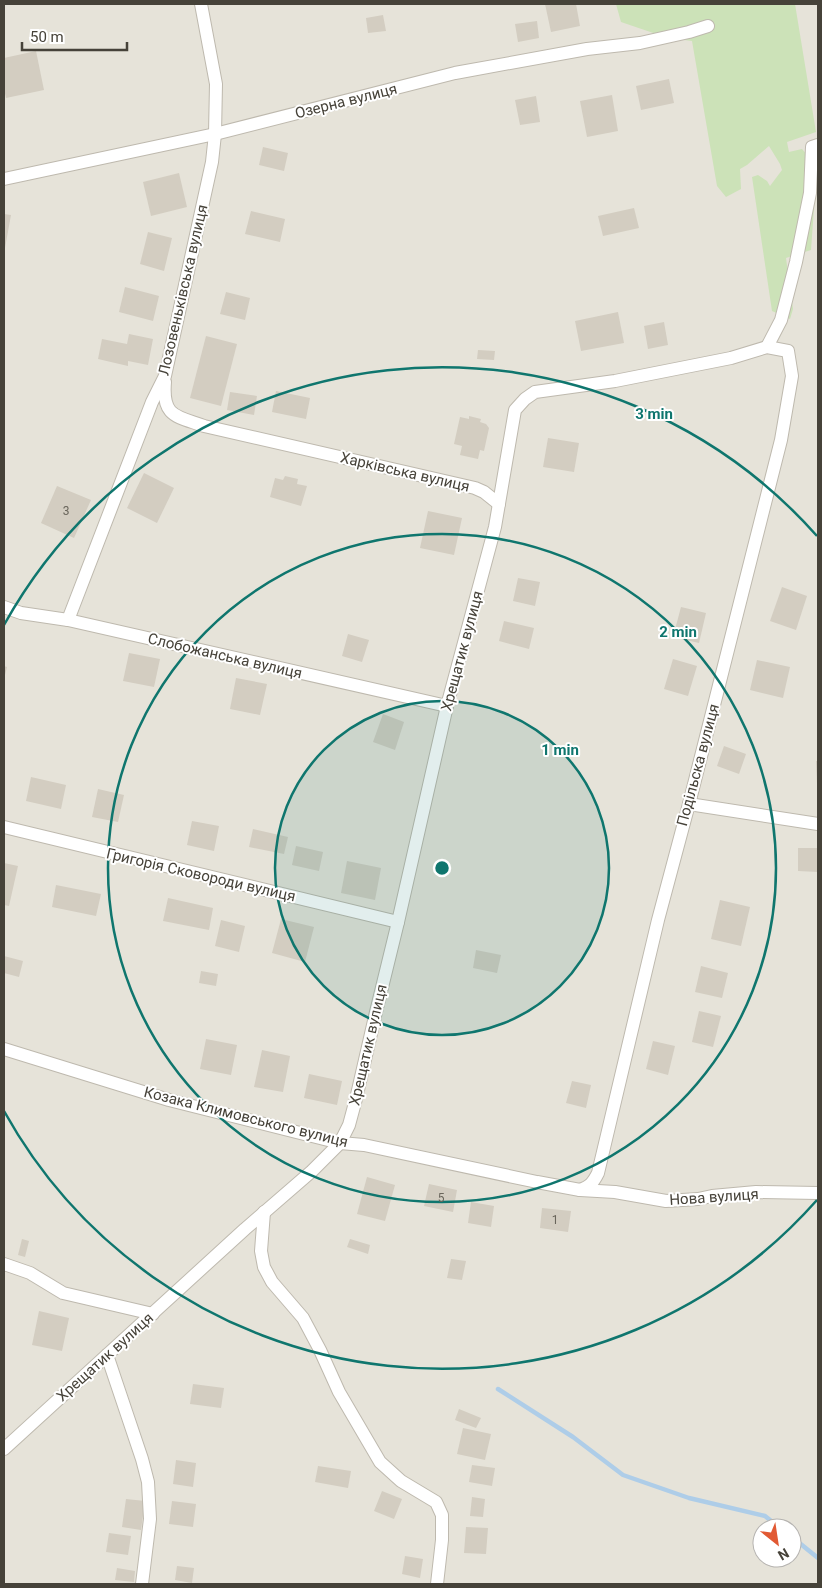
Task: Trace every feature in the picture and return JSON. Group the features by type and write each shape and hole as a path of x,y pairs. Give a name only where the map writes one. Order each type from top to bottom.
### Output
{"street":[{"name":"Лозовеньківська вулиця","path":"68,620 152,402 165,376 212,162 216,84 201,4"},
{"name":"Озерна вулиця","path":"4,178 214,134 455,73 587,49 640,43 708,26"},
{"path":"499,504 515,410 535,392 615,381 731,358 767,347 781,320 796,262 810,193 815,146"},
{"name":"Подільска вулиця","path":"580,1190 593,1183 598,1173 655,929 689,804 781,440 792,376 788,351 767,347"},
{"name":"Харківська вулиця","path":"165,376 164,401 169,410 178,417 204,426 475,488 484,492 499,504"},
{"name":"Хрещатик вулиця","path":"4,1449 264,1212 312,1171 340,1142 349,1126 447,706 495,527 499,504"},
{"name":"Слобожанська вулиця","path":"4,607 21,613 68,620 447,706"},
{"path":"689,804 818,824"},
{"name":"Григорія Сковороди вулиця","path":"4,828 398,922"},
{"name":"Козака Климовського вулиця","path":"4,1049 169,1100 340,1142 364,1145 580,1190"},
{"name":"Нова вулиця","path":"580,1190 615,1192 666,1202 756,1192 818,1193"},
{"path":"264,1212 261,1251 264,1267 272,1282 303,1318 339,1392 380,1462 401,1481 436,1502 442,1515 442,1540 436,1584"},
{"path":"4,1264 30,1273 63,1293 153,1314"},
{"path":"107,1355 148,1482 150,1519 142,1584"}],"shaded area":[{"path":"4,4 818,4 818,1584 4,1584"}],"green space":[{"path":"616,4 795,4 816,132 787,142 789,152 802,149 817,166 811,250 786,258 793,309 790,319 772,311 752,177 758,175 767,181 770,186 782,170 780,164 769,146 740,169 741,189 726,197 717,186 692,41 668,38 621,22"}],"building":[{"path":"545,4 576,4 580,26 551,32"},
{"path":"383,15 386,31 368,33 366,18"},
{"path":"537,21 539,38 518,42 515,24"},
{"path":"36,51 44,90 6,98 4,89 4,58"},
{"path":"669,79 674,103 641,110 636,86"},
{"path":"612,95 618,131 587,137 580,101"},
{"path":"536,96 540,122 520,125 515,100"},
{"path":"263,147 288,153 284,171 259,165"},
{"path":"179,173 187,207 151,216 143,182"},
{"path":"634,208 639,228 603,236 598,216"},
{"path":"251,211 285,219 280,242 245,234"},
{"path":"4,214 11,215 5,248 4,248"},
{"path":"148,232 172,238 164,271 140,264"},
{"path":"125,287 159,296 153,321 119,312"},
{"path":"226,292 250,298 245,320 220,314"},
{"path":"618,312 624,343 581,351 575,321"},
{"path":"664,322 668,345 648,349 644,326"},
{"path":"129,334 153,339 148,365 128,361 128,366 98,359 102,339 127,344"},
{"path":"206,336 237,344 221,406 190,398"},
{"path":"478,350 495,351 494,360 477,359"},
{"path":"276,391 310,398 306,419 272,412"},
{"path":"230,392 257,396 254,415 227,410"},
{"path":"469,416 481,419 480,422 486,424 489,428 484,451 480,450 478,459 460,455 462,446 454,444 460,417 469,419"},
{"path":"548,438 579,443 574,472 543,467"},
{"path":"144,473 174,488 157,523 127,508"},
{"path":"285,476 298,479 297,484 307,486 301,506 270,497 275,478 283,480"},
{"path":"57,486 91,500 74,538 41,523"},
{"path":"428,511 462,518 454,555 420,548"},
{"path":"518,578 540,582 535,606 513,601"},
{"path":"782,587 807,596 796,630 770,621"},
{"path":"681,607 706,613 699,643 673,637"},
{"path":"504,621 534,628 529,649 499,641"},
{"path":"348,634 369,640 362,662 342,656"},
{"path":"129,653 160,659 154,687 123,681"},
{"path":"673,659 697,666 688,696 664,689"},
{"path":"757,660 790,667 783,698 750,690"},
{"path":"4,666 7,667 4,679"},
{"path":"236,678 267,684 260,715 230,709"},
{"path":"383,714 404,722 395,750 373,742"},
{"path":"724,746 746,754 739,774 717,766"},
{"path":"816,761 818,761 818,783 817,783"},
{"path":"31,777 66,785 61,809 26,801"},
{"path":"98,789 124,795 118,822 92,817"},
{"path":"192,821 219,826 214,851 187,845"},
{"path":"253,829 288,837 284,854 249,847"},
{"path":"296,846 323,852 319,871 292,865"},
{"path":"798,848 818,848 818,872 798,871"},
{"path":"347,861 381,868 375,900 341,893"},
{"path":"4,863 18,866 9,906 4,905"},
{"path":"56,885 101,894 96,916 52,907"},
{"path":"168,898 213,908 209,930 163,921"},
{"path":"720,900 750,907 741,946 711,939"},
{"path":"281,919 314,927 305,962 272,953"},
{"path":"221,920 245,926 239,952 215,946"},
{"path":"476,950 501,955 497,973 473,968"},
{"path":"4,956 23,961 19,977 4,973"},
{"path":"701,966 728,973 722,998 695,992"},
{"path":"201,971 218,974 216,986 199,983"},
{"path":"699,1011 721,1016 713,1047 692,1042"},
{"path":"206,1039 237,1045 231,1075 200,1069"},
{"path":"653,1041 675,1046 668,1075 646,1069"},
{"path":"262,1050 290,1056 283,1092 254,1087"},
{"path":"309,1074 342,1081 337,1105 304,1098"},
{"path":"572,1081 591,1085 586,1108 566,1103"},
{"path":"367,1177 395,1185 385,1221 357,1214"},
{"path":"429,1184 457,1190 453,1212 424,1206"},
{"path":"471,1202 494,1206 491,1227 468,1223"},
{"path":"542,1208 571,1211 568,1232 540,1228"},
{"path":"22,1239 29,1241 25,1257 18,1255"},
{"path":"350,1239 370,1245 368,1254 347,1247"},
{"path":"451,1259 466,1261 462,1280 447,1278"},
{"path":"39,1311 69,1318 62,1351 32,1345"},
{"path":"193,1384 224,1388 221,1408 190,1404"},
{"path":"459,1409 481,1418 476,1428 455,1420"},
{"path":"463,1428 491,1434 485,1460 457,1454"},
{"path":"176,1460 196,1463 193,1487 173,1484"},
{"path":"472,1465 495,1468 492,1486 469,1482"},
{"path":"318,1466 351,1471 348,1488 315,1482"},
{"path":"382,1491 402,1499 394,1519 374,1511"},
{"path":"472,1497 485,1499 483,1517 470,1516"},
{"path":"126,1499 145,1501 141,1530 122,1527"},
{"path":"172,1501 196,1504 193,1527 169,1524"},
{"path":"466,1527 488,1528 486,1554 464,1553"},
{"path":"109,1533 131,1536 128,1555 106,1552"},
{"path":"405,1556 423,1559 420,1578 402,1574"},
{"path":"177,1566 194,1568 192,1583 175,1580"},
{"path":"117,1568 135,1571 134,1582 115,1580"}],"waterway":[{"path":"498,1389 573,1437 623,1475 689,1498 768,1518"},
{"path":"802,1545 818,1558"}]}
